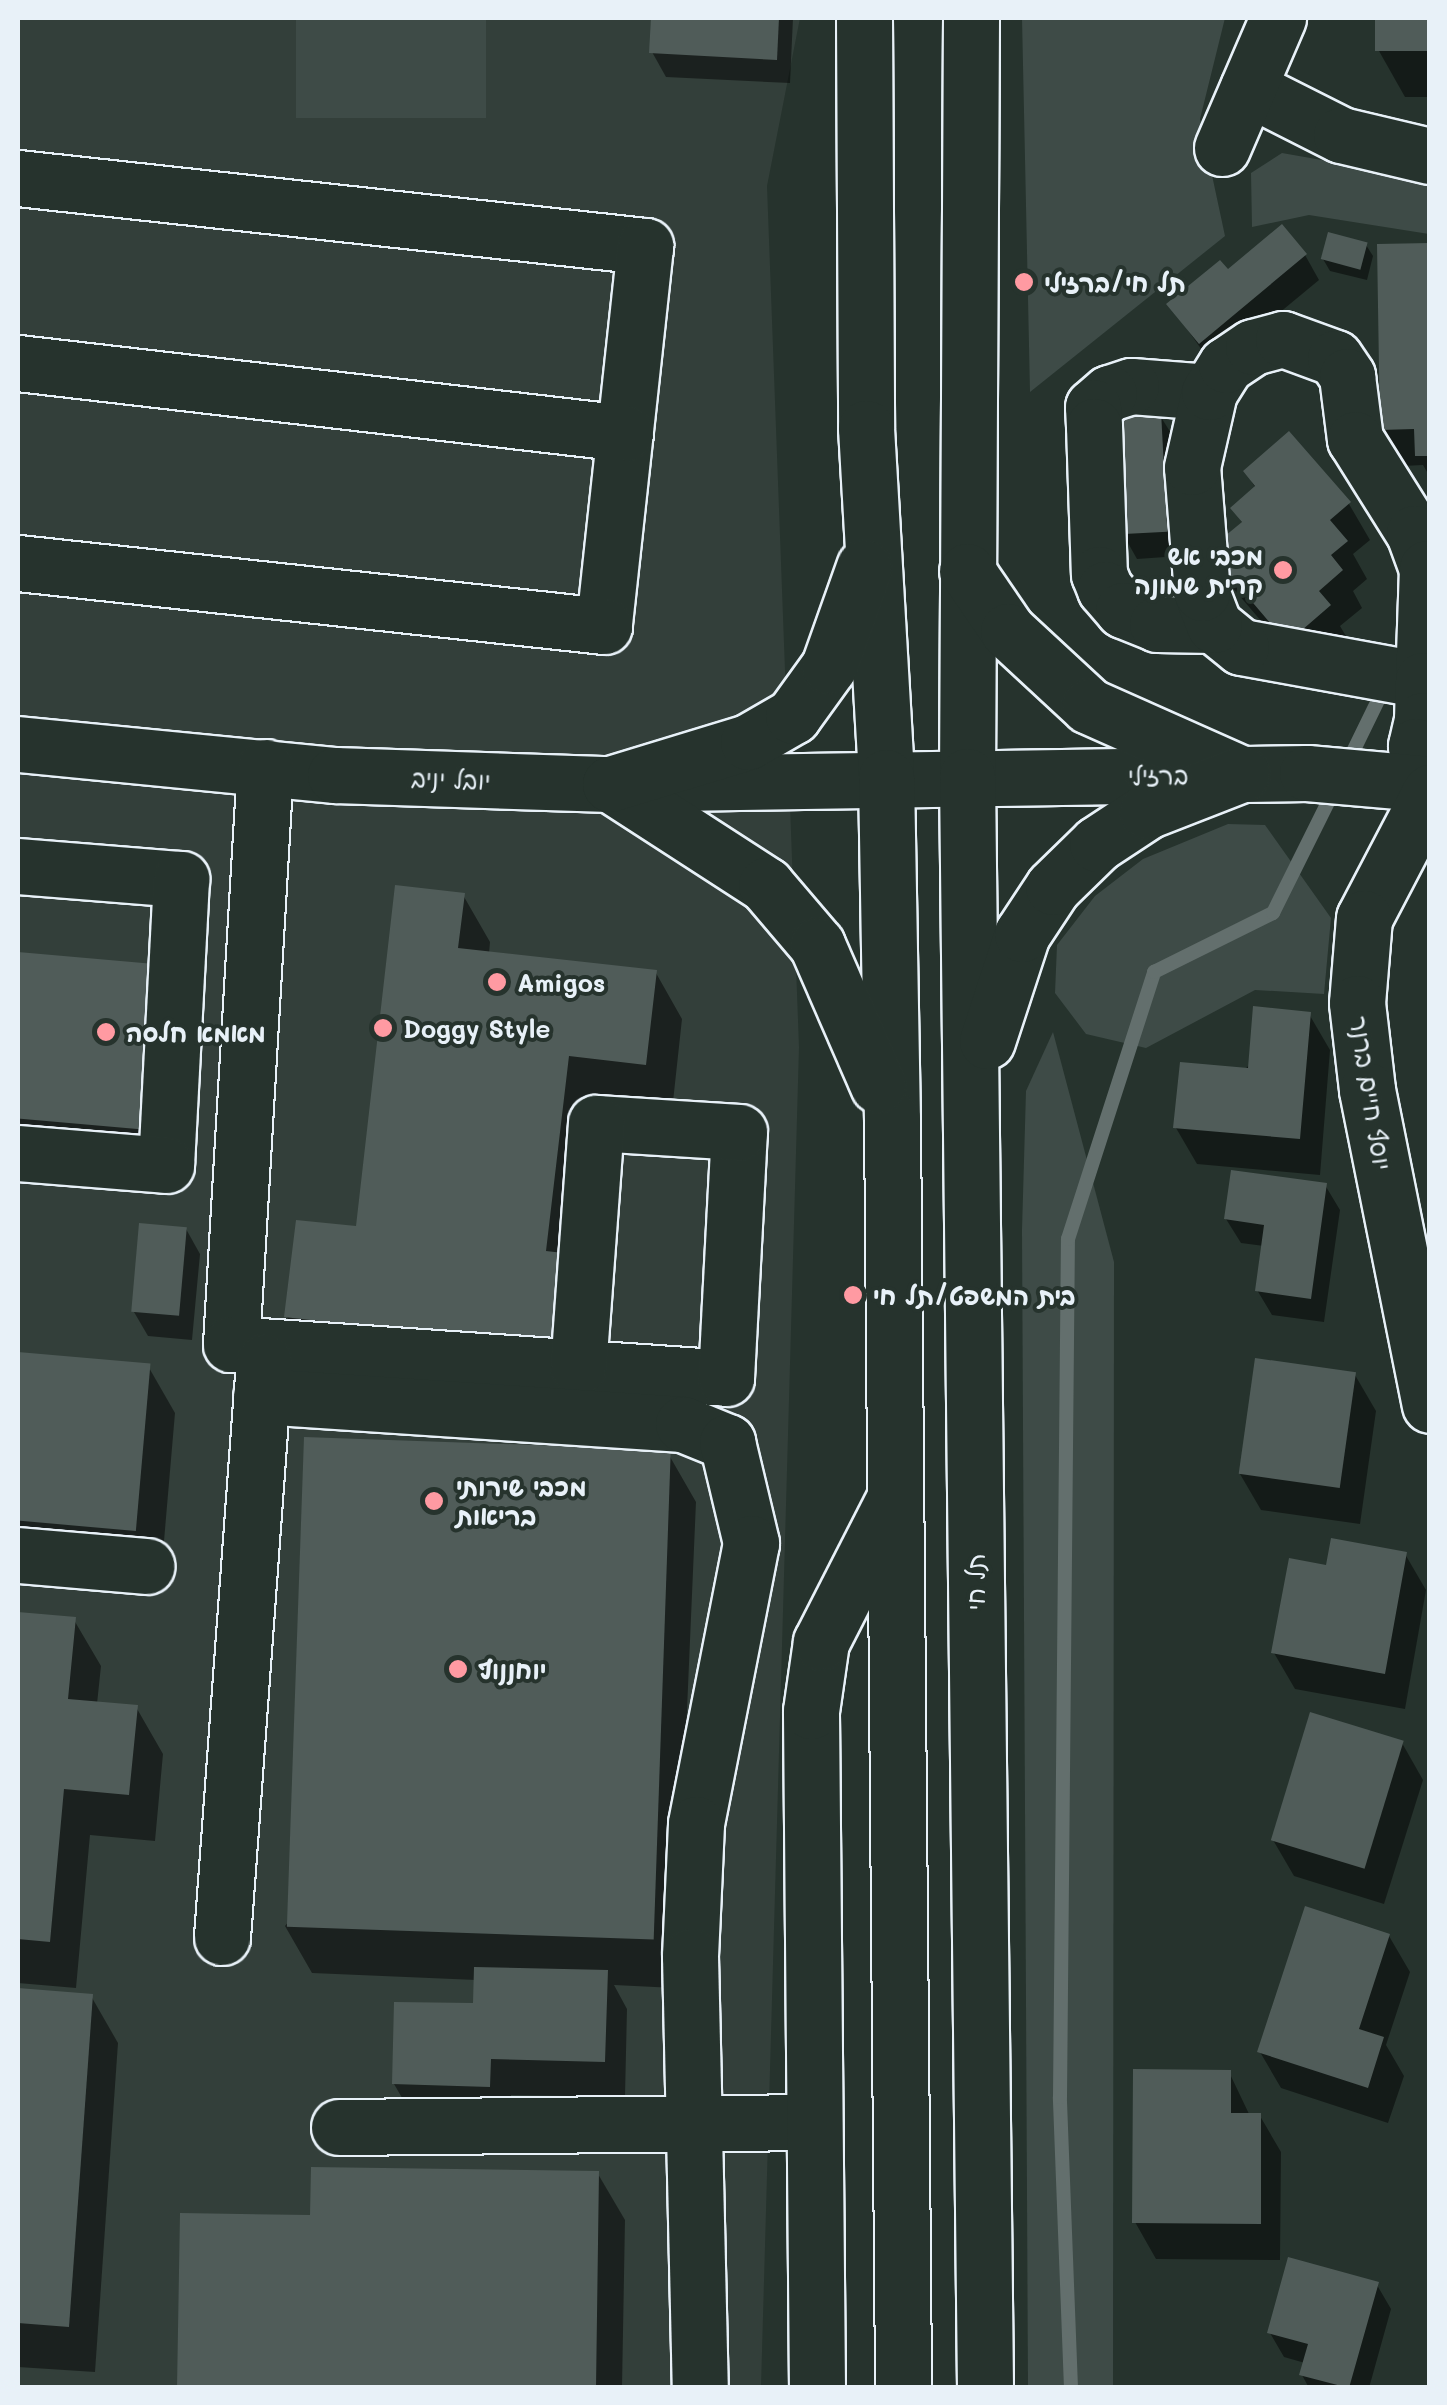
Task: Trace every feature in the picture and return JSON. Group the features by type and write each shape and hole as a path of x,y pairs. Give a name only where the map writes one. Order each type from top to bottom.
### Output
{"main road":[{"path":"864,18 861,137 873,540 886,777 892,1119 892,1503 902,2388"},
{"name":"תל חי","path":"970,18 967,776 974,1082 985,2388"},
{"path":"1222,148 1278,18"},
{"path":"1248,88 1341,134 1430,156"},
{"path":"18,178 645,246 604,626 18,563"},
{"path":"1423,680 1241,647 1214,625 1202,593 1192,466 1210,392 1226,365 1253,347 1282,339 1335,358 1347,376 1355,439 1414,533 1427,568 1423,680 1416,746 1430,776"},
{"path":"18,363 625,433"},
{"path":"1210,392 1131,386 1109,392 1094,407 1094,426 1099,574 1105,589 1123,610 1157,624 1214,625"},
{"path":"610,784 748,742 793,716 829,666 873,540"},
{"path":"967,571 1008,631 1089,706 1242,774"},
{"name":"יובל יניב","path":"18,744 265,767 610,784 886,777"},
{"path":"265,767 231,1344 263,1371 684,1424 727,1442 751,1544 696,1824 690,1956 700,2388"},
{"path":"974,1082 1022,934 1053,887 1097,844 1147,811 1242,774"},
{"name":"ברזילי","path":"886,777 1242,774 1430,784"},
{"path":"610,784 766,885 816,945 892,1119"},
{"name":"יוסף חיים ברנר","path":"1430,792 1364,918 1357,1003 1367,1090 1430,1406"},
{"path":"18,866 181,879 166,1164 18,1153"},
{"path":"263,1371 578,1367 726,1378 738,1132 596,1123 578,1367"},
{"path":"222,1937 263,1371"},
{"path":"817,2388 812,1710 822,1642 892,1503"},
{"path":"18,1555 147,1566"},
{"path":"339,2127 813,2122"}],"shaded area":[{"path":"18,18 800,18 767,186 799,1047 761,2387 18,2387"},
{"path":"296,18 486,18 486,118 296,118"},
{"path":"1022,18 1225,18 1200,119 1225,236 1030,392"},
{"path":"1282,153 1429,179 1429,234 1309,215 1252,227 1251,173"},
{"path":"1228,824 1265,825 1331,918 1324,994 1255,990 1146,1048 1086,1034 1055,993 1057,945 1095,896 1143,859"},
{"path":"1053,1032 1114,1262 1113,2388 1028,2387 1022,1230 1026,1091"}],"building":[{"path":"651,18 779,18 777,60 649,53"},
{"path":"1375,18 1430,18 1430,51 1375,51"},
{"path":"1282,224 1307,254 1199,344 1166,304 1220,260 1228,269"},
{"path":"1328,232 1368,243 1360,270 1321,259"},
{"path":"1430,243 1430,456 1415,456 1414,429 1380,430 1377,244"},
{"path":"1161,411 1167,532 1119,534 1113,414"},
{"path":"1289,431 1351,502 1330,520 1348,541 1331,555 1343,570 1319,591 1331,605 1287,643 1208,550 1242,522 1230,508 1255,486 1243,471"},
{"path":"395,885 465,893 458,948 657,970 646,1065 569,1056 546,1251 581,1255 570,1350 284,1317 296,1220 356,1226"},
{"path":"18,952 154,964 140,1129 18,1119"},
{"path":"1253,1006 1311,1012 1300,1139 1173,1128 1180,1062 1248,1068"},
{"path":"1231,1170 1327,1183 1311,1299 1255,1291 1264,1225 1224,1219"},
{"path":"139,1223 187,1227 179,1316 131,1312"},
{"path":"18,1352 150,1364 136,1531 18,1521"},
{"path":"1255,1358 1356,1372 1340,1488 1239,1474"},
{"path":"304,1437 671,1450 654,1940 287,1927"},
{"path":"1331,1538 1407,1552 1385,1674 1271,1653 1289,1558 1326,1565"},
{"path":"18,1612 76,1617 68,1699 138,1705 129,1795 64,1789 50,1942 18,1939"},
{"path":"1310,1712 1404,1741 1365,1869 1271,1840"},
{"path":"1305,1906 1390,1934 1359,2029 1384,2037 1368,2088 1257,2052"},
{"path":"474,1967 608,1970 605,2062 491,2059 490,2087 392,2084 394,2002 473,2003"},
{"path":"18,1988 93,1994 69,2327 18,2323"},
{"path":"1133,2069 1231,2070 1231,2113 1261,2113 1261,2224 1132,2223"},
{"path":"311,2167 599,2171 596,2388 177,2388 180,2213 310,2215"},
{"path":"1288,2257 1379,2282 1349,2388 1299,2375 1308,2344 1267,2333"}],"waterway":[{"path":"1346,766 1385,686"},
{"path":"1071,2388 1060,2097 1068,1239 1154,972 1273,913 1334,790"}],"place":[{"name":"תל חי/ברזילי","path":"1024,282"},
{"name":"מכבי אש קרית שמונה","path":"1283,570"},
{"name":"Amigos","path":"497,982"},
{"name":"Doggy Style","path":"383,1028"},
{"name":"מאמא חלסה","path":"106,1032"},
{"name":"בית המשפט/תל חי","path":"853,1295"},
{"name":"מכבי שירותי בריאות","path":"434,1501"},
{"name":"יוחננוף","path":"458,1669"}]}
